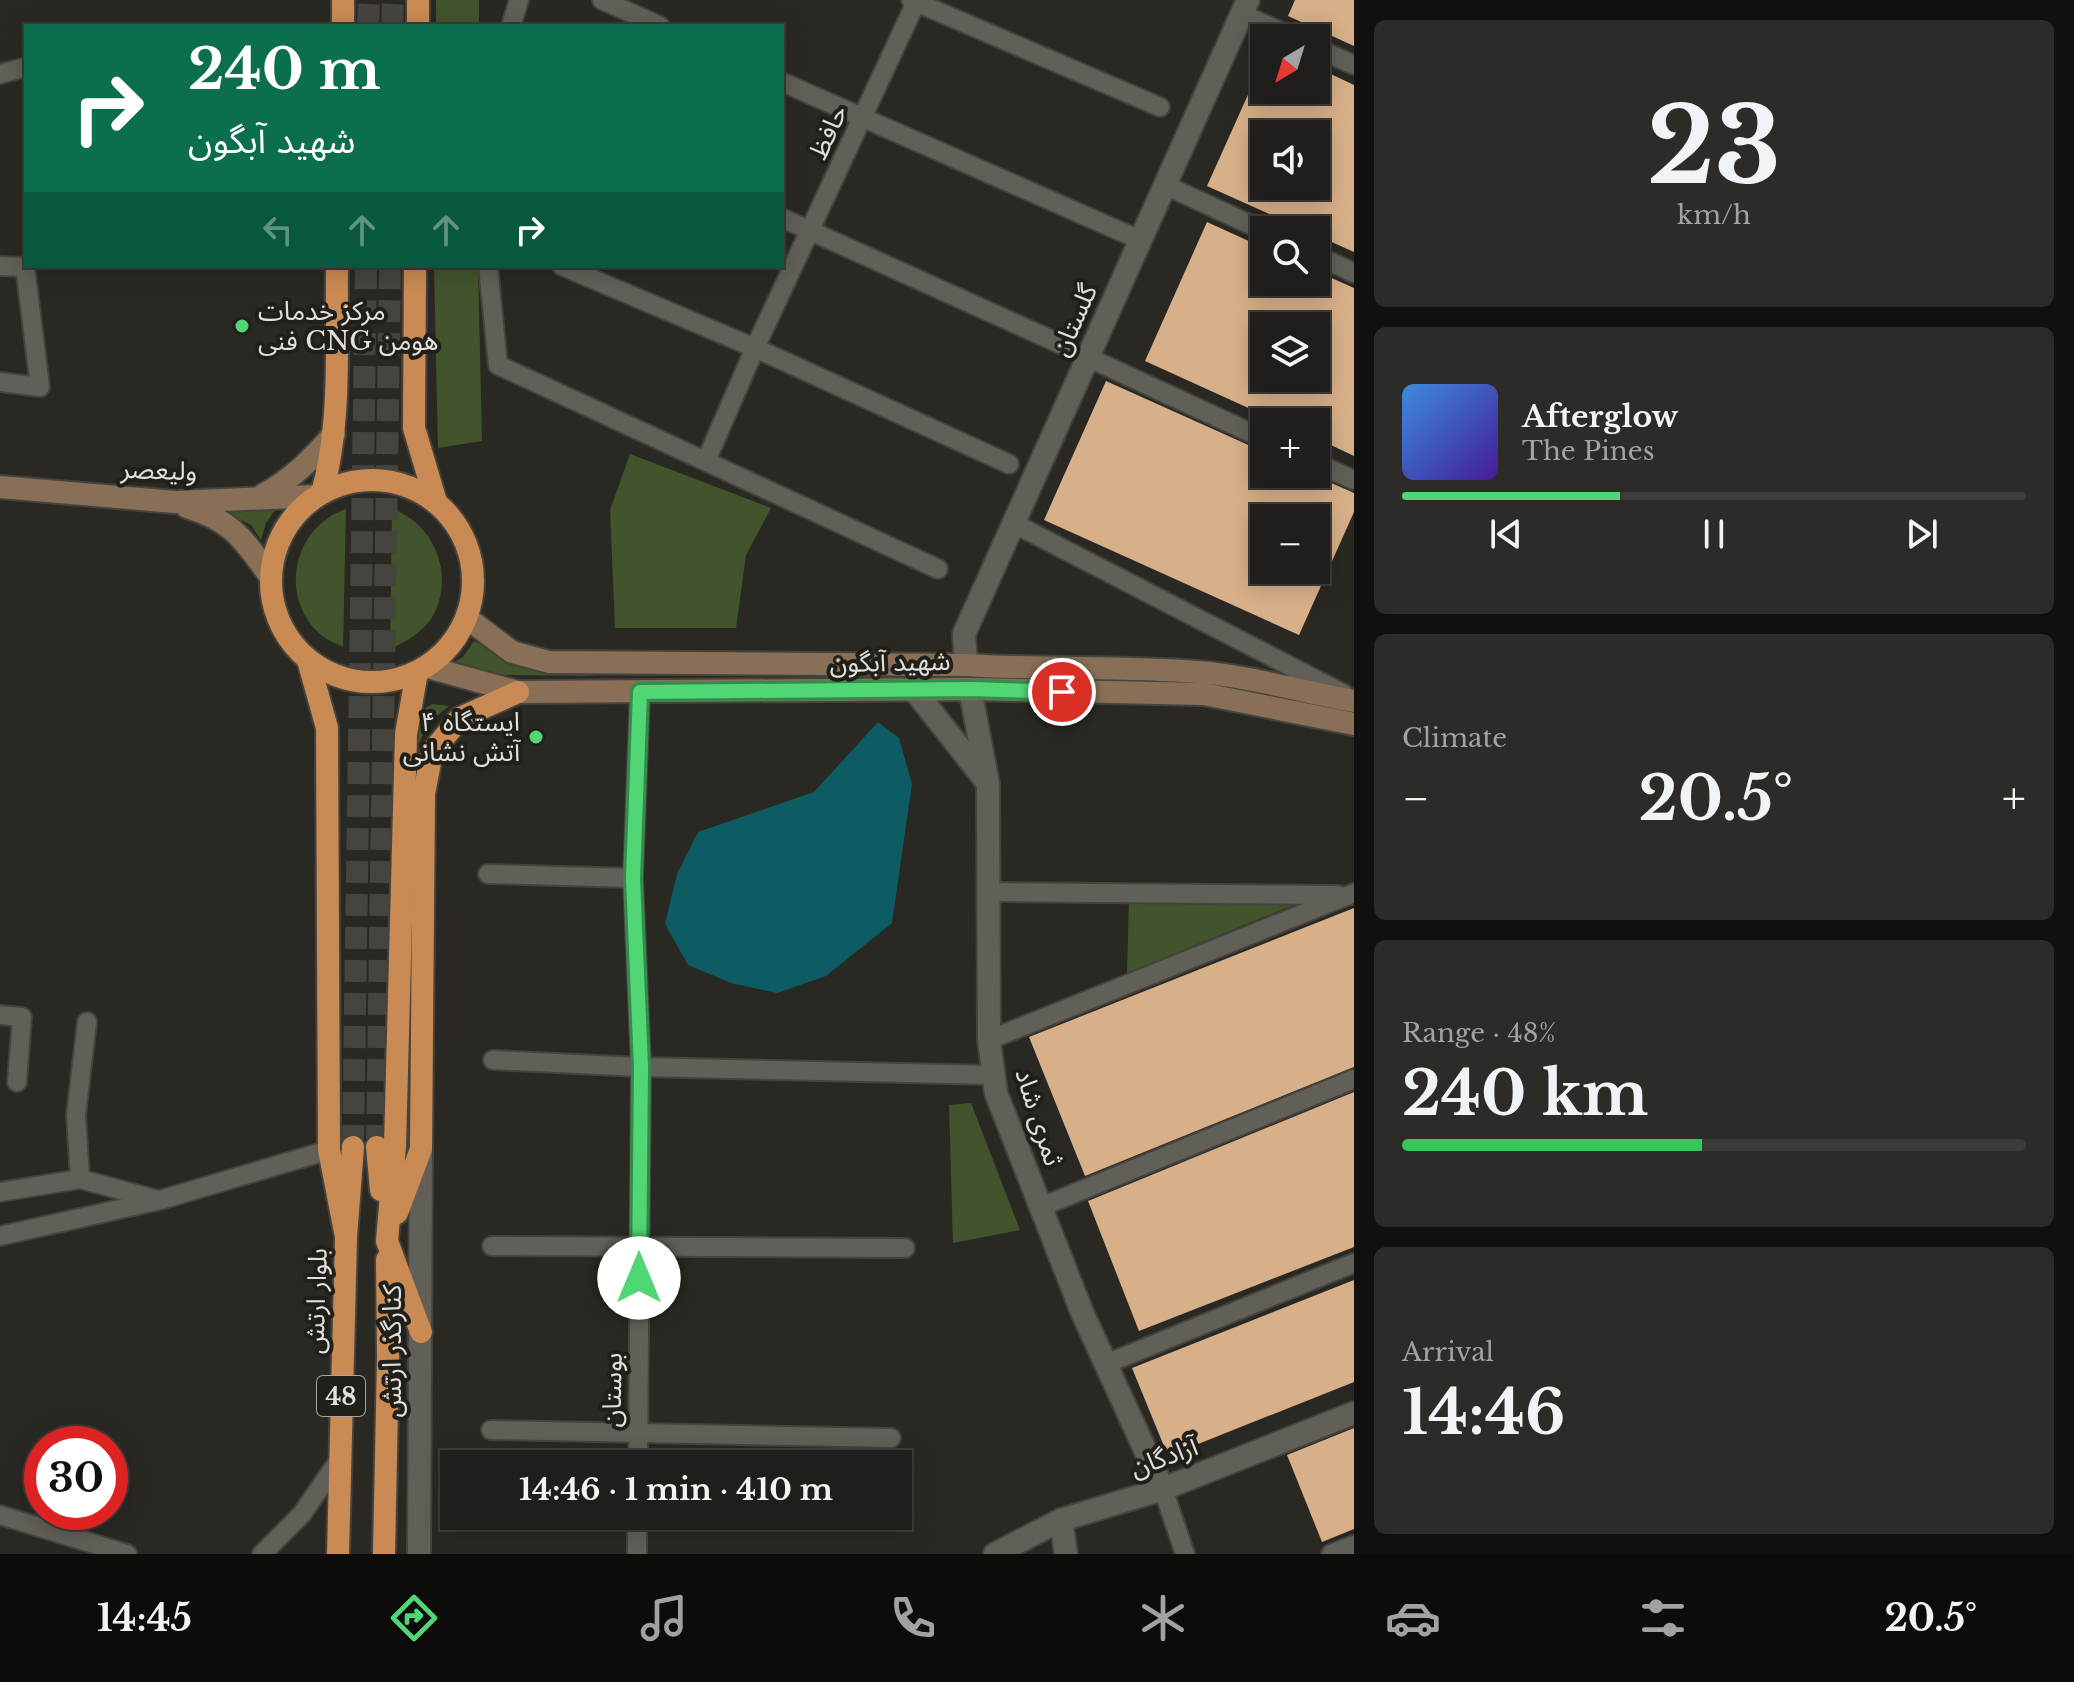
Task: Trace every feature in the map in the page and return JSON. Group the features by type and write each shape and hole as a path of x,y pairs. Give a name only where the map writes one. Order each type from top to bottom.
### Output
{"highway":[{"path":"343,0 343,24"},
{"path":"418,0 418,24"},
{"path":"319,494 329,466 334,434 337,268"},
{"path":"415,268 414,428 436,502"},
{"path":"377,480 408,487 436,502 457,526 470,556 474,587 467,618 451,646 422,670 388,682 367,683 345,679 326,672 308,660 286,636 273,607 270,576 277,544 293,517 319,494 356,481 377,480"},
{"path":"308,660 327,728 329,1150 346,1237"},
{"path":"421,1332 387,1241 395,1146 406,734 422,670"},
{"path":"387,1241 421,1149 424,794 432,752 460,718 518,692"},
{"name":"بلوار ارتش","path":"338,1554 346,1237 353,1147"},
{"name":"48","path":"377,1147 387,1241 384,1554"}],"main road":[{"path":"257,498 286,483 334,434"},
{"name":"ولیعصر","path":"0,487 175,502 319,494"},
{"path":"175,502 211,514 240,534 270,576"},
{"name":"شهید آبگون","path":"467,618 512,652 549,662 1110,667 1202,672 1354,700"},
{"path":"771,664 772,691"},
{"name":"شهید آبگون","path":"422,670 518,692 970,689 1204,694 1354,724"}],"street":[{"path":"512,24 519,0"},
{"path":"602,0 656,24"},
{"path":"915,1 1160,107"},
{"name":"حافظ","path":"706,461 915,1"},
{"path":"1245,7 1272,24"},
{"name":"گلستان","path":"966,665 964,634 1013,523 1077,352 1140,240 1245,7"},
{"path":"1330,54 1354,65"},
{"path":"0,74 24,68"},
{"path":"784,83 1140,240"},
{"path":"1165,185 1250,224"},
{"path":"784,219 1250,432"},
{"path":"1330,262 1354,273"},
{"path":"0,266 24,267"},
{"path":"0,382 40,387 25,268"},
{"path":"488,268 498,365 938,569"},
{"path":"567,268 755,348 1009,464"},
{"path":"1330,469 1354,480"},
{"path":"1013,523 1354,700"},
{"name":"ثمری شاد","path":"970,689 988,784 989,1040 996,1093 1082,1312 1163,1489"},
{"path":"915,691 988,784"},
{"name":"بوستان","path":"638,1450 641,1067 633,878 640,692"},
{"path":"488,874 633,878"},
{"path":"989,892 1351,894"},
{"path":"989,1040 1351,894"},
{"path":"0,1015 22,1017 17,1082"},
{"path":"80,1179 76,1115 87,1022"},
{"path":"493,1060 641,1067 993,1075"},
{"path":"1041,1207 1354,1079"},
{"name":"کنارگذر ارتش","path":"419,1554 421,1149"},
{"path":"0,1236 160,1200 329,1150"},
{"path":"0,1192 80,1179 160,1200"},
{"path":"492,1246 905,1248"},
{"path":"1106,1364 1354,1263"},
{"name":"آزادگان","path":"995,1554 1061,1520 1163,1489 1354,1413"},
{"path":"491,1430 891,1438"},
{"path":"262,1554 302,1514 339,1460"},
{"path":"1163,1489 1185,1554"},
{"path":"0,1515 127,1554"},
{"path":"1061,1520 1066,1554"},
{"path":"637,1530 637,1554"},
{"path":"1331,1554 1354,1545"}],"green space":[{"path":"436,0 479,0 479,24 436,24"},
{"path":"434,268 478,268 482,441 438,448"},
{"path":"630,454 771,508 746,555 736,628 615,628 610,510"},
{"path":"214,506 275,510 266,523 261,540 251,525"},
{"path":"346,509 343,647 321,635 308,619 299,602 296,583 303,547 328,518"},
{"path":"392,509 407,516 430,540 437,555 442,587 427,624 413,637 390,649"},
{"path":"474,641 523,665 555,673 599,676 500,675 448,666 463,657"},
{"path":"432,704 449,706 427,724 418,746 414,746 416,721 421,712"},
{"path":"1129,901 1296,904 1127,973"},
{"path":"971,1103 1020,1230 953,1243 949,1105"}],"water":[{"path":"878,722 899,738 912,784 892,923 826,976 777,993 731,983 688,965 665,924 677,874 698,832 814,792"}],"building":[{"path":"1295,0 1354,0 1354,46 1330,35 1330,24 1306,24 1288,16"},
{"path":"1330,74 1354,85 1354,252 1330,241 1330,216 1274,216 1207,186 1250,90 1250,104 1330,104"},
{"path":"1207,222 1250,242 1250,296 1330,296 1330,277 1354,288 1354,456 1330,445 1330,408 1250,409 1145,361"},
{"path":"1106,381 1250,446 1250,488 1330,488 1330,482 1354,493 1354,512 1330,566 1330,504 1250,504 1250,584 1322,584 1299,635 1044,520"},
{"path":"1354,908 1354,1067 1085,1176 1029,1037"},
{"path":"1354,1092 1354,1247 1139,1331 1088,1201"},
{"path":"1354,1280 1354,1382 1168,1456 1132,1368"},
{"path":"1354,1428 1354,1529 1322,1542 1287,1455"}],"tunnel":[{"path":"368,24 369,0"},
{"path":"392,24 393,0"},
{"path":"353,1147 366,268"},
{"path":"377,1147 390,268"}],"place":[{"name":"مرکز خدمات فنی CNG هومن","path":"242,326"},
{"name":"ایستگاه ۴ آتش نشانی","path":"536,737"}],"route":[{"path":"639,1278 641,1067 633,878 640,692 970,689 1062,692"}]}
